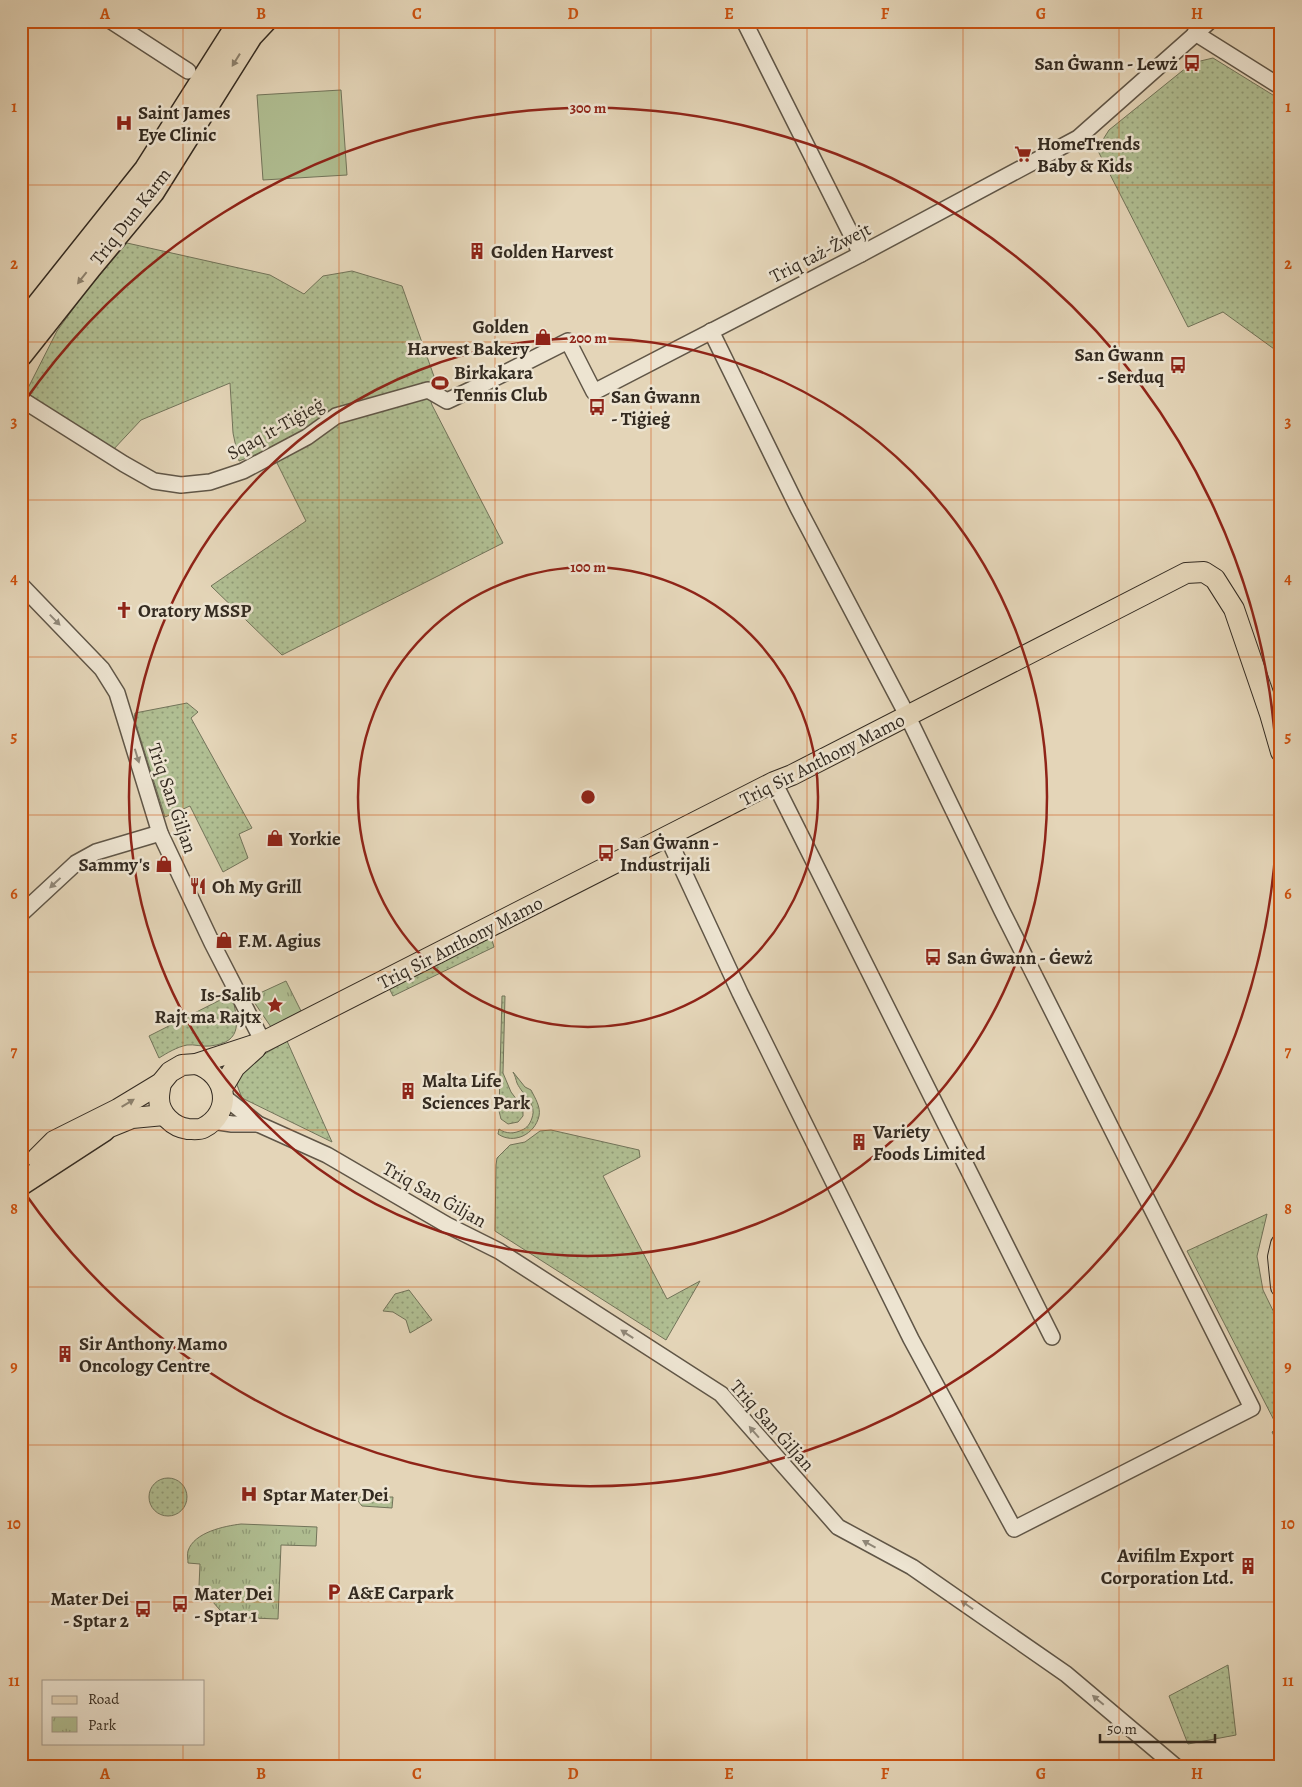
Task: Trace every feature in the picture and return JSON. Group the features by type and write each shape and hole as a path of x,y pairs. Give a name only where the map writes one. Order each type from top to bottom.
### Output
{"highway":[{"name":"Triq Dun Karm","path":"23,324 146,169 240,21"},
{"name":"Triq Dun Karm","path":"21,355 153,192 251,36 266,21"},
{"path":"21,1184 104,1130"}],"main road":[{"name":"Triq Sir Anthony Mamo","path":"27,1164 54,1141 118,1109 161,1083 170,1072 182,1065 196,1064 262,1042 774,782 792,775 1186,573 1204,572 1215,579 1234,608 1281,752"},
{"name":"Triq Sir Anthony Mamo","path":"212,1121 220,1110 223,1092 235,1067 262,1042"},
{"path":"196,1064 205,1067 213,1073 219,1080 223,1092"},
{"path":"161,1083 158,1100 164,1116 174,1124 182,1128 202,1129 212,1121"},
{"name":"Triq Sir Anthony Mamo","path":"27,1164 132,1118 164,1116"},
{"path":"1281,1244 1278,1257 1281,1287"}],"street":[{"path":"111,21 188,71"},
{"path":"744,21 861,254"},
{"name":"Triq taż-Żwejt","path":"447,401 568,341 594,392 861,254 1078,138 1210,21"},
{"path":"1195,33 1281,86"},
{"path":"667,836 740,993 911,1339 1014,1529 1252,1408 1002,911 907,715 798,508 711,331"},
{"name":"Sqaq it-Tiġieġ","path":"21,398 139,473 154,481 181,485 210,482 243,471 307,437 336,416 428,390 447,401"},
{"name":"Triq San Ġiljan","path":"21,585 102,670 118,693 160,833 212,943 262,1042"},
{"path":"774,782 1052,1338"},
{"path":"21,914 76,863 96,852 160,833"},
{"name":"Triq San Ġiljan","path":"223,1092 258,1124 327,1155 447,1225 498,1251 722,1394 838,1527 912,1568 1066,1674 1175,1766"},
{"name":"Triq San Ġiljan","path":"212,1121 232,1124 258,1124"}],"green space":[{"path":"1213,58 1281,100 1281,354 1223,312 1188,327 1097,149 1109,130 1192,63"},
{"path":"341,90 347,175 263,180 257,95"},
{"path":"127,243 270,275 304,294 323,276 352,271 402,286 436,382 427,388 432,405 503,543 282,655 211,586 306,521 270,449 239,461 233,433 230,383 141,420 112,451 26,392 57,331 86,291"},
{"path":"187,703 198,712 191,718 252,828 239,834 248,858 223,872 190,806 165,817 134,718 135,713"},
{"path":"488,939 492,940 494,947 393,996 388,986"},
{"path":"286,981 301,1011 271,1027 254,1002 260,993"},
{"path":"232,994 236,1013 236,1028 234,1035 229,1040 210,1046 183,1046 159,1058 149,1036"},
{"path":"502,996 505,996 503,1073 511,1092 523,1108 523,1116 518,1122 508,1124 501,1119 499,1111"},
{"path":"287,1041 332,1142 242,1098 237,1085 244,1066"},
{"path":"513,1072 525,1087 531,1090 539,1109 539,1116 533,1128 528,1133 517,1138 504,1137 498,1134 499,1129 510,1133 524,1129 532,1118 533,1108 517,1083"},
{"path":"551,1130 639,1150 640,1157 603,1176 667,1299 700,1281 666,1340 495,1231 497,1158 510,1145 525,1142 540,1131"},
{"path":"1267,1214 1257,1256 1263,1290 1281,1327 1281,1449 1272,1432 1278,1428 1187,1251"},
{"path":"409,1290 432,1320 410,1333 406,1320 393,1312 383,1311 395,1294"},
{"path":"168,1478 181,1484 187,1497 181,1510 168,1516 155,1510 149,1497 155,1484"},
{"path":"358,1497 393,1497 392,1508 362,1506 358,1501"},
{"path":"241,1524 317,1527 316,1546 281,1545 278,1619 226,1617 199,1586 200,1564 188,1563 188,1551 191,1544 197,1539 211,1531"},
{"path":"1228,1665 1236,1735 1188,1744 1169,1696"}],"place":[{"name":"San Ġwann - Lewż","path":"1192,63"},
{"name":"Saint James Eye Clinic","path":"124,123"},
{"name":"HomeTrends Baby & Kids","path":"1023,154"},
{"name":"Golden Harvest","path":"477,251"},
{"name":"Golden Harvest Bakery","path":"543,337"},
{"name":"San Ġwann - Serduq","path":"1178,365"},
{"name":"Birkakara Tennis Club","path":"440,383"},
{"name":"San Ġwann - Tiġieġ","path":"597,407"},
{"name":"Oratory MSSP","path":"124,610"},
{"name":"Yorkie","path":"275,838"},
{"name":"San Ġwann - Industrijali","path":"606,853"},
{"name":"Sammy's","path":"164,864"},
{"name":"Oh My Grill","path":"198,886"},
{"name":"F.M. Agius","path":"224,940"},
{"name":"San Ġwann - Ġewż","path":"933,957"},
{"name":"Is-Salib Rajt ma Rajtx","path":"275,1005"},
{"name":"Malta Life Sciences Park","path":"408,1091"},
{"name":"Variety Foods Limited","path":"859,1142"},
{"name":"Sir Anthony Mamo Oncology Centre","path":"65,1354"},
{"name":"Sptar Mater Dei","path":"249,1494"},
{"name":"Avifilm Export Corporation Ltd.","path":"1248,1566"},
{"name":"A&E Carpark","path":"334,1592"},
{"name":"Mater Dei - Sptar 1","path":"180,1604"},
{"name":"Mater Dei - Sptar 2","path":"143,1609"}]}
